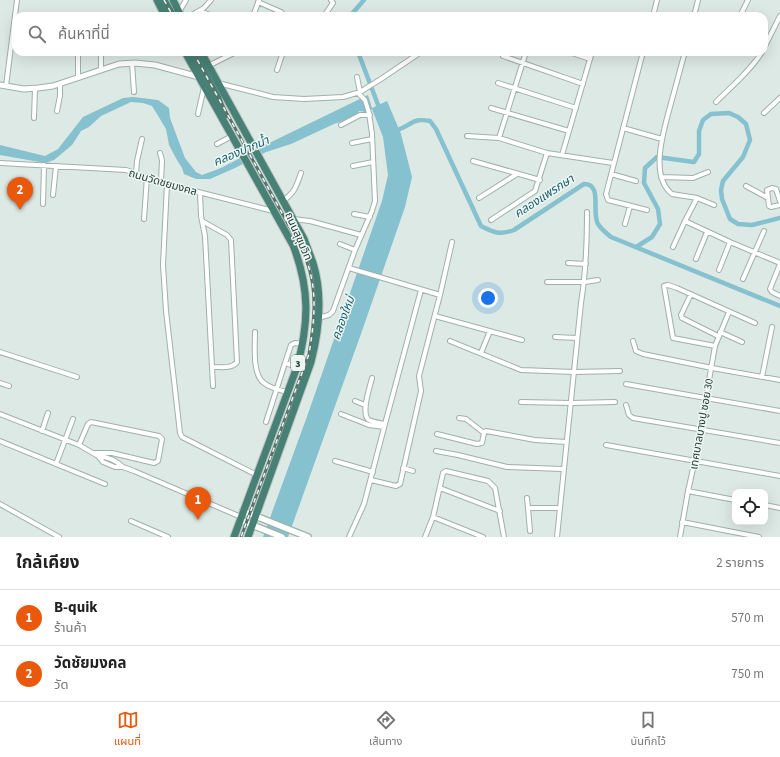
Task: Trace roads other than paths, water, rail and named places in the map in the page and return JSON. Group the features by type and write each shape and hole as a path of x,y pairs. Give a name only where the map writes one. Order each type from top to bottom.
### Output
{"highway":[{"path":"157,0 163,12"},
{"path":"164,0 175,12"},
{"path":"173,0 177,12"},
{"name":"ถนนสุขุมวิท","path":"187,56 199,77 211,84 247,137 304,239 313,264 317,281 318,318 315,347 311,362 248,537"},
{"path":"195,56 211,84"},
{"name":"ถนนสุขุมวิท","path":"203,56 208,66 211,84 227,128 276,212 293,245 303,276 306,310 303,344 297,367 234,537"}],"main road":[{"path":"241,516 256,516 308,537"},
{"path":"241,516 252,525 282,537"}],"street":[{"path":"15,12 17,0"},
{"path":"180,12 186,0"},
{"path":"199,11 209,4 211,0"},
{"path":"327,12 333,3 331,0"},
{"path":"654,12 657,0"},
{"path":"695,12 698,0"},
{"path":"742,12 748,0"},
{"path":"255,12 259,1 281,12"},
{"path":"768,40 780,16"},
{"path":"6,86 12,39"},
{"path":"78,56 78,78"},
{"path":"100,70 101,56"},
{"path":"208,66 228,56"},
{"path":"277,70 282,56"},
{"path":"198,114 211,84 279,98 304,99 343,97 360,92 414,56"},
{"path":"502,56 583,84"},
{"path":"499,138 525,56"},
{"path":"581,56 590,59"},
{"path":"562,155 591,56"},
{"path":"642,56 606,194 607,199 648,210"},
{"path":"684,56 662,139 660,151 661,177 668,192 697,198 714,204"},
{"path":"716,102 743,76 760,56"},
{"path":"0,85 24,89 35,89 60,84 119,64 132,63 155,65 199,77"},
{"path":"132,63 134,92"},
{"path":"318,318 331,314 361,235 370,217 374,201 370,114 365,100 360,92 357,77"},
{"path":"498,83 576,108"},
{"path":"57,111 60,96 60,84"},
{"path":"34,118 35,89"},
{"path":"764,114 780,98"},
{"path":"490,108 569,131"},
{"path":"341,125 360,115 370,114"},
{"path":"623,128 662,139"},
{"path":"467,136 499,138 547,153 614,163"},
{"path":"217,144 234,139"},
{"path":"352,143 372,139"},
{"path":"136,173 142,140"},
{"path":"160,153 162,160 161,182"},
{"path":"491,220 532,195 540,180 547,153"},
{"path":"472,161 540,180"},
{"path":"353,166 373,162"},
{"name":"ถนนวัดชยมงคล","path":"0,163 120,170 136,173 167,184 200,193 276,212"},
{"path":"43,204 44,165"},
{"path":"54,195 56,166"},
{"path":"661,177 693,178 708,172"},
{"path":"283,201 295,191 301,173"},
{"path":"479,198 517,174"},
{"path":"611,174 636,180"},
{"path":"144,219 147,177"},
{"path":"167,184 163,265 166,311 179,428 182,437 257,475"},
{"path":"746,186 768,198"},
{"path":"780,201 778,190 774,188 767,190 769,206 780,205"},
{"path":"200,193 202,221 205,236 214,386"},
{"path":"673,247 697,198"},
{"path":"625,224 630,206"},
{"path":"557,537 563,469 586,264 588,238 587,212"},
{"path":"354,214 370,217"},
{"path":"292,219 310,221 361,235"},
{"path":"202,221 227,235 231,240 237,362 235,366 231,367 213,367"},
{"path":"685,222 780,264 770,289 772,292 780,296"},
{"path":"743,280 764,231"},
{"path":"696,259 707,232"},
{"path":"371,480 398,486 421,393 419,376 452,242"},
{"path":"719,270 730,242"},
{"path":"340,244 355,250"},
{"path":"568,263 586,264"},
{"path":"348,268 440,295"},
{"path":"547,282 584,282 598,280"},
{"path":"715,346 673,338 664,286 668,285 691,294 755,323"},
{"path":"349,537 364,504 371,480 421,290"},
{"path":"691,294 681,315 682,318 742,342"},
{"name":"เทศบาลบางปู ซอย 30","path":"680,537 715,346 729,312"},
{"path":"435,316 522,340"},
{"path":"762,377 772,327"},
{"path":"481,353 490,331"},
{"path":"254,332 256,373 264,384 287,392"},
{"path":"554,337 577,338"},
{"path":"450,341 521,370 620,372"},
{"path":"633,341 636,351 643,354 780,380"},
{"path":"266,422 291,344 303,344"},
{"path":"0,352 77,377"},
{"path":"285,363 297,367"},
{"path":"372,378 365,405 365,412 367,418 384,426"},
{"path":"0,383 9,386"},
{"path":"626,384 780,411"},
{"path":"355,401 365,405"},
{"path":"521,402 615,402"},
{"path":"626,405 629,415 633,418 780,443"},
{"path":"42,431 48,413"},
{"path":"0,414 65,439 98,456 107,457 118,462 123,467 241,516"},
{"path":"341,414 369,425 384,426"},
{"path":"459,418 466,419 484,433"},
{"path":"56,464 73,419"},
{"path":"79,445 88,424 91,422 159,436 162,439 158,461 154,463 112,452 93,453"},
{"path":"484,433 486,431 535,440 566,442"},
{"path":"437,434 480,444 482,443 484,433"},
{"path":"0,441 105,484"},
{"path":"606,445 780,476"},
{"path":"436,451 507,467 563,469"},
{"path":"335,461 373,472"},
{"path":"403,468 414,471"},
{"path":"425,537 433,517 443,473 446,471 488,481 495,488 504,537"},
{"path":"440,488 500,511"},
{"path":"688,491 732,499"},
{"path":"527,498 530,532"},
{"path":"0,504 59,537"},
{"path":"768,506 780,508"},
{"path":"528,508 560,508"},
{"path":"433,517 483,537"},
{"path":"131,521 168,537"},
{"path":"682,522 759,537"}],"water":[{"name":"คลองใหม่","path":"368,95 372,108 387,101 401,134 412,177 405,207 288,537 263,537 309,411 382,201 388,175 383,137 372,109 365,112 359,111 357,116 334,124 291,144 266,152 210,179 196,179 184,174 169,145 166,129 152,106 143,103 131,102 101,116 89,127 81,131 72,145 54,160 45,163 0,155 0,145 45,156 58,149 83,117 123,98 133,97 158,100 169,108 170,118 185,158 196,172 202,175 221,168"}],"waterway":[{"path":"354,12 364,0"},
{"path":"360,56 380,110"},
{"path":"636,247 652,237 660,224 658,209 644,183 645,168 657,157 694,162 699,154 699,131 703,120 711,114 729,113 738,117 746,124 750,140 743,157 723,181 721,190 722,199 730,219 738,224 752,225 780,218"},
{"name":"คลองแพรกษา","path":"400,129 420,120 430,121 436,129 481,226 493,232 501,233 514,230 584,184 590,185 595,193 596,219 598,224 611,237 780,306"}],"railway":[{"path":"164,0 171,12"},
{"path":"195,56 298,242 306,259 313,285 314,308 309,354 241,537"}],"place":[{"name":"วัดชัยมงคล","path":"20,210"},
{"name":"B-quik","path":"198,520"}],"water label":[{"name":"คลองปากน้ำ","path":"241,151"}]}
